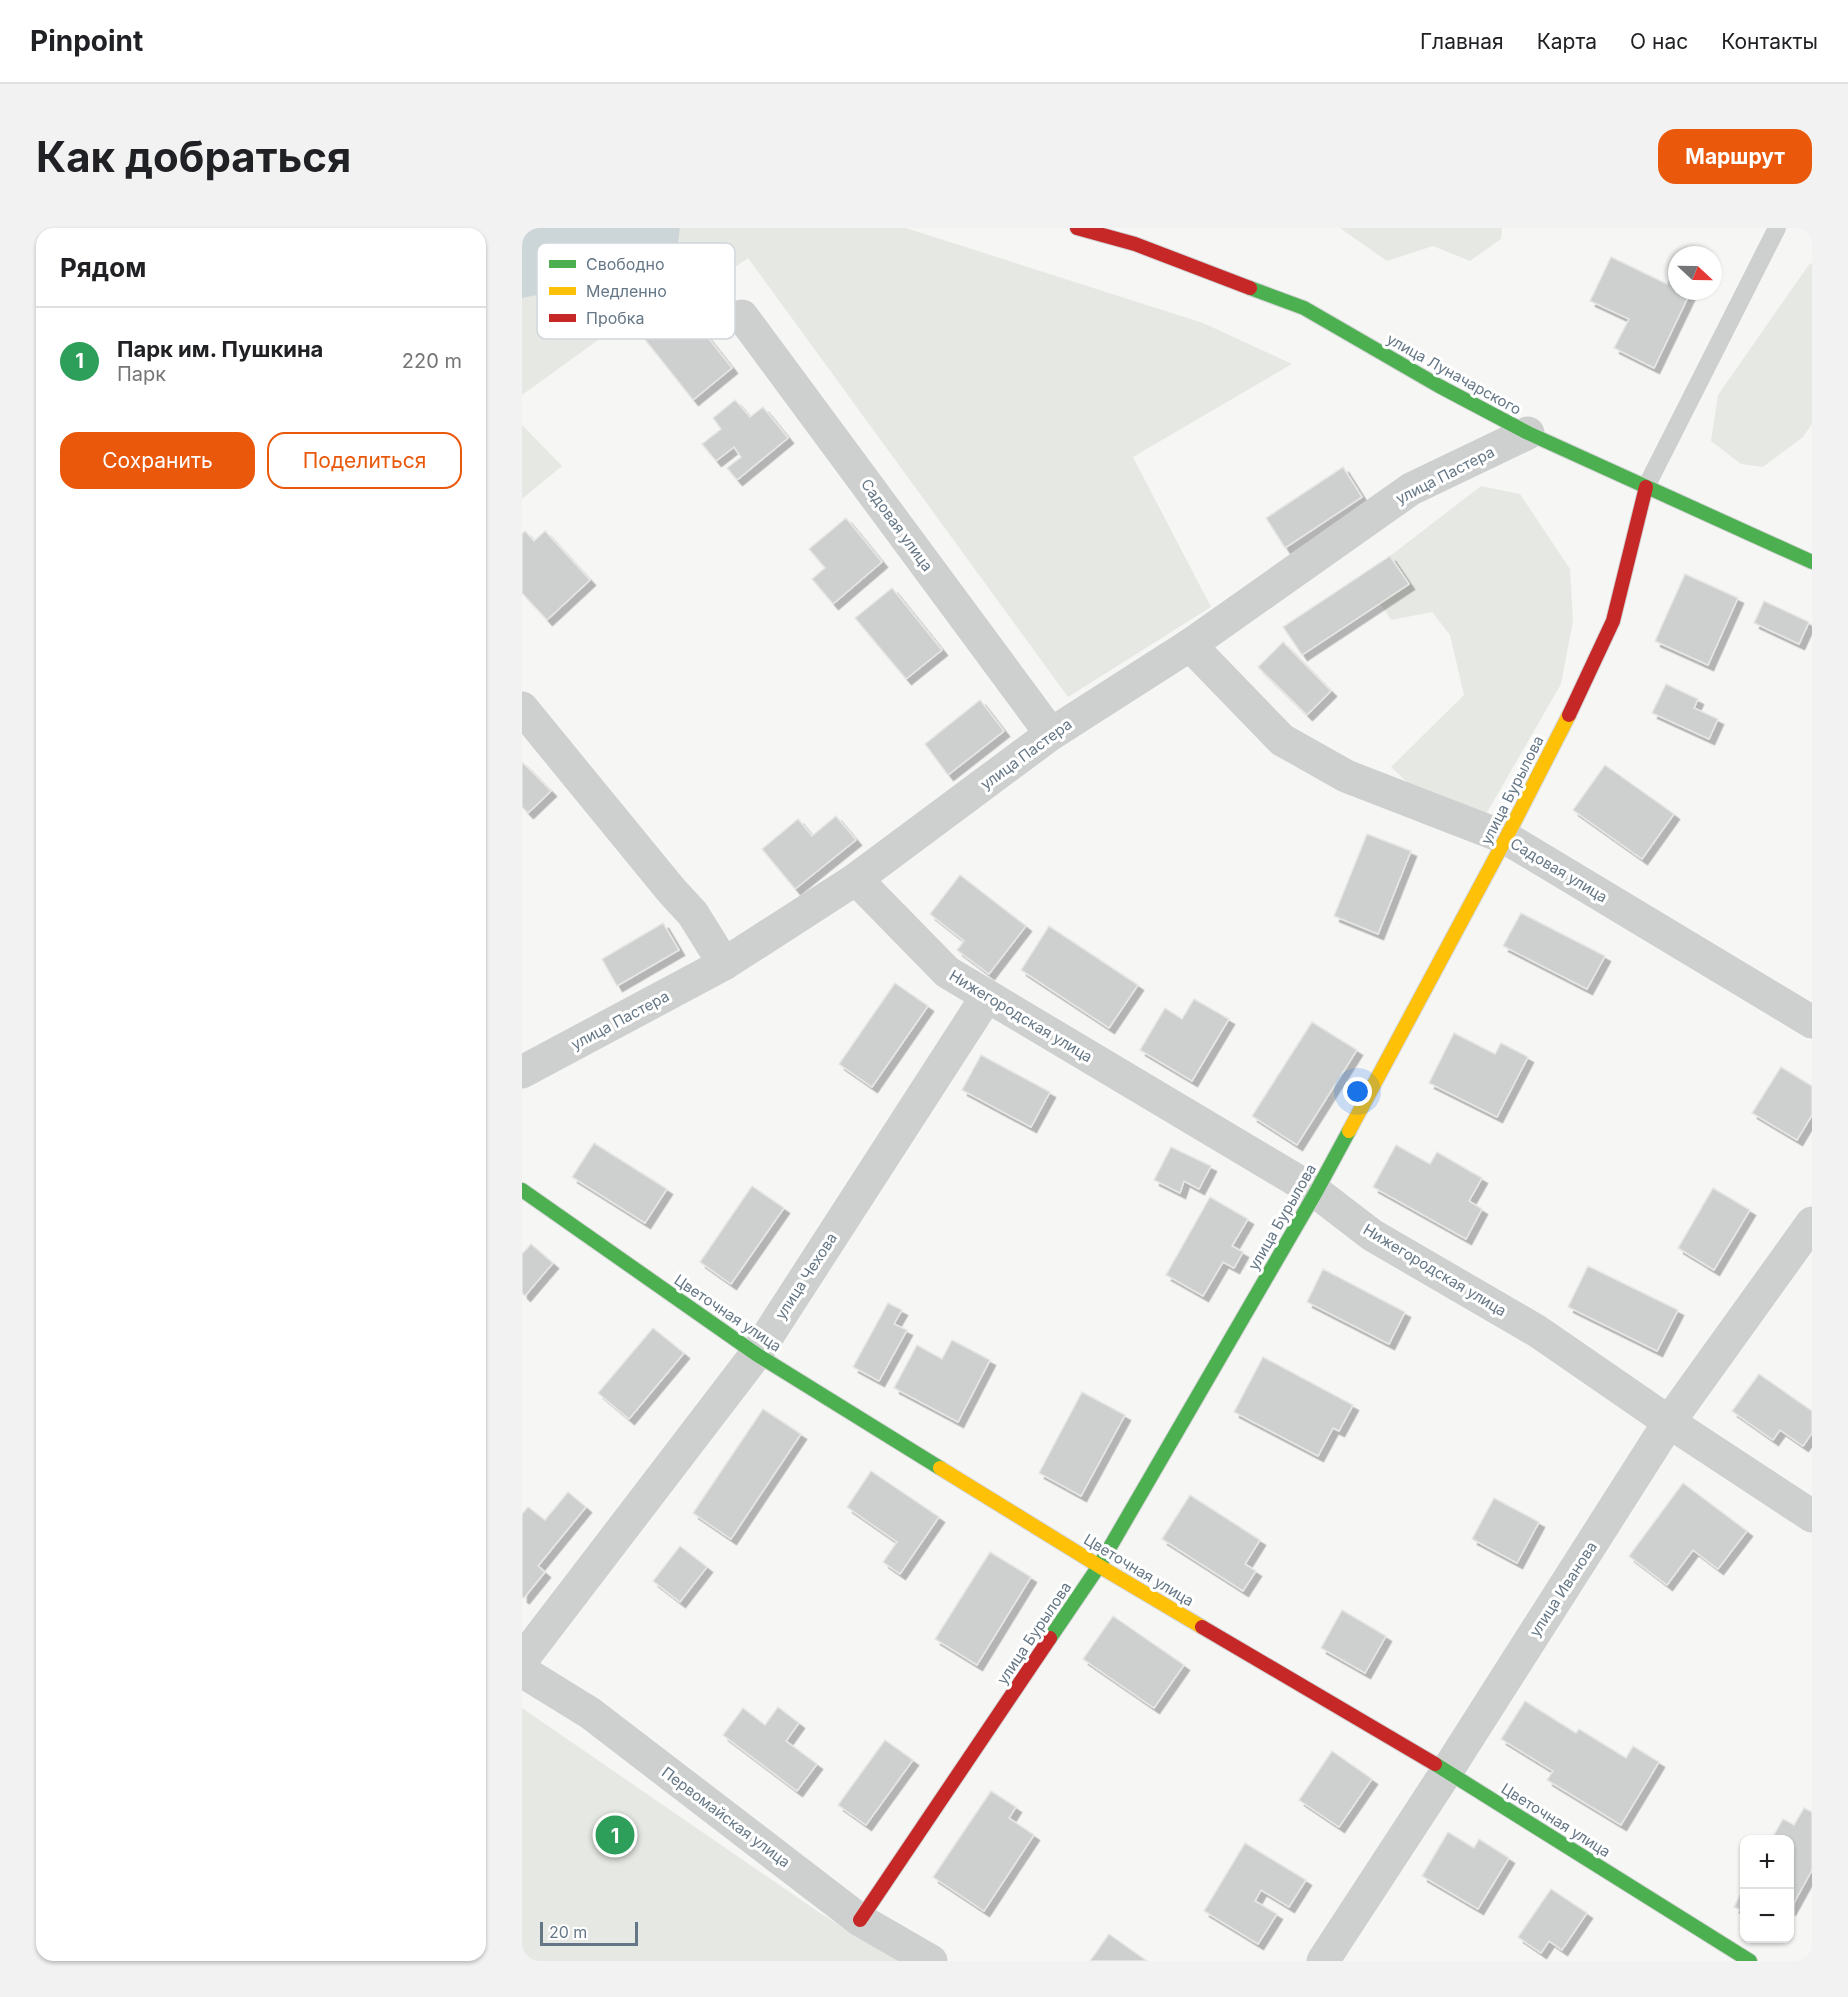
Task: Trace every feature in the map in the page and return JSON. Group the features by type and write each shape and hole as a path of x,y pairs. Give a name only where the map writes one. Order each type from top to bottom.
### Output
{"street":[{"name":"улица Луначарского","path":"1077,228 1135,244 1304,308 1439,386 1528,433 1812,561"},
{"name":"Садовая улица","path":"742,316 1051,734"},
{"name":"улица Пастера","path":"522,1072 724,964 856,879 1051,734 1190,645 1411,489 1528,433"},
{"name":"улица Бурылова","path":"860,1920 1099,1566 1316,1191 1506,838 1576,702 1613,621 1646,487"},
{"name":"Садовая улица","path":"1190,645 1282,740 1346,776 1506,838 1812,1022"},
{"path":"522,708 693,914 724,964"},
{"name":"Нижегородская улица","path":"856,879 947,972 1316,1191 1372,1235 1537,1331 1669,1422 1812,1516"},
{"name":"улица Чехова","path":"522,1660 756,1354 987,996"},
{"name":"Цветочная улица","path":"522,1190 756,1354 1099,1566 1447,1771 1750,1961"},
{"name":"улица Иванова","path":"1323,1961 1669,1422 1812,1223"},
{"name":"Первомайская улица","path":"522,1671 590,1713 860,1920 931,1961"}],"lane":[{"path":"1646,487 1777,228"}],"shaded area":[{"path":"522,228 680,228 678,243 537,243 537,295 522,298"},
{"path":"680,228 906,228 1203,323 1292,364 1133,457 1211,607 1068,697 748,258 735,267 735,243 678,243"},
{"path":"1340,228 1502,228 1501,239 1470,261 1433,246 1387,261"},
{"path":"1810,263 1812,264 1812,424 1803,437 1763,467 1741,464 1711,441 1718,395"},
{"path":"537,294 537,339 600,339 522,395 522,298"},
{"path":"522,425 562,466 522,499"},
{"path":"1481,486 1520,494 1570,569 1573,621 1561,684 1482,821 1437,810 1391,767 1464,695 1450,635 1432,612 1391,620 1380,603 1409,584 1390,556"},
{"path":"522,1708 820,1913 898,1961 522,1961"}],"building":[{"path":"1611,257 1667,284 1668,282 1668,300 1687,300 1654,368 1614,348 1629,319 1590,301"},
{"path":"645,339 709,339 732,368 693,400"},
{"path":"735,400 750,417 763,407 788,438 737,480 727,468 741,457 734,447 716,461 702,444 721,429 713,418"},
{"path":"1343,467 1362,497 1285,548 1266,518"},
{"path":"846,518 882,562 833,604 812,579 825,568 809,549"},
{"path":"525,531 534,541 545,531 590,580 547,620 522,593 522,534"},
{"path":"1390,556 1409,584 1302,655 1283,627"},
{"path":"1685,574 1738,598 1708,665 1655,641"},
{"path":"892,588 942,650 906,679 855,618"},
{"path":"1764,601 1809,622 1799,644 1754,623"},
{"path":"1283,642 1331,691 1307,715 1258,667"},
{"path":"1666,684 1698,699 1694,708 1718,719 1709,739 1652,713"},
{"path":"980,700 1004,731 948,775 925,744"},
{"path":"522,762 551,791 528,813 522,807"},
{"path":"1605,765 1674,814 1642,859 1573,810"},
{"path":"836,816 856,840 795,889 762,849 798,819 812,836"},
{"path":"1367,834 1411,851 1378,934 1334,916"},
{"path":"960,875 1026,926 989,974 957,950 964,941 930,914"},
{"path":"1521,913 1605,956 1587,989 1503,946"},
{"path":"663,923 679,950 617,986 602,959"},
{"path":"1049,926 1138,985 1109,1028 1021,970"},
{"path":"895,983 928,1006 872,1087 839,1064"},
{"path":"1194,999 1229,1019 1192,1081 1140,1050 1165,1008 1182,1019"},
{"path":"1312,1022 1357,1050 1297,1145 1252,1116"},
{"path":"1454,1033 1495,1054 1501,1043 1528,1057 1497,1117 1429,1083"},
{"path":"981,1055 1050,1092 1031,1127 962,1090"},
{"path":"1781,1067 1812,1086 1812,1115 1797,1140 1752,1113"},
{"path":"594,1143 667,1189 645,1223 572,1177"},
{"path":"1396,1145 1430,1164 1437,1152 1482,1178 1469,1201 1482,1209 1466,1239 1373,1187"},
{"path":"1171,1147 1211,1166 1199,1189 1184,1181 1180,1193 1154,1180"},
{"path":"752,1186 784,1208 731,1284 700,1262"},
{"path":"1713,1188 1750,1210 1714,1270 1678,1248"},
{"path":"1210,1197 1248,1219 1232,1246 1243,1252 1234,1268 1223,1262 1203,1296 1166,1275"},
{"path":"531,1244 553,1263 525,1296 522,1293 522,1254"},
{"path":"1588,1266 1678,1310 1657,1351 1568,1307"},
{"path":"1323,1269 1405,1312 1389,1344 1307,1302"},
{"path":"888,1303 902,1310 894,1324 907,1330 879,1381 853,1367"},
{"path":"653,1328 684,1353 629,1419 598,1393"},
{"path":"952,1340 990,1360 958,1422 894,1388 917,1345 942,1359"},
{"path":"1263,1357 1353,1405 1339,1431 1333,1428 1318,1456 1234,1412"},
{"path":"1759,1374 1812,1411 1812,1433 1803,1446 1780,1430 1773,1440 1732,1411"},
{"path":"1082,1392 1125,1415 1081,1496 1039,1473"},
{"path":"763,1409 801,1434 731,1539 693,1513"},
{"path":"871,1471 939,1517 900,1574 883,1562 897,1542 847,1507"},
{"path":"1683,1483 1747,1531 1718,1569 1693,1550 1667,1585 1629,1556"},
{"path":"568,1492 586,1507 538,1566 545,1572 524,1598 522,1597 522,1514 528,1507 545,1520"},
{"path":"1190,1495 1260,1540 1245,1564 1256,1571 1243,1591 1162,1539"},
{"path":"1494,1498 1539,1522 1517,1563 1472,1539"},
{"path":"680,1546 707,1567 680,1602 653,1581"},
{"path":"990,1552 1031,1577 977,1665 935,1639"},
{"path":"1342,1610 1386,1636 1365,1673 1321,1648"},
{"path":"1113,1616 1184,1665 1154,1708 1083,1659"},
{"path":"1525,1701 1576,1733 1579,1729 1626,1758 1633,1746 1659,1762 1621,1825 1547,1780 1553,1771 1501,1739"},
{"path":"778,1707 799,1723 786,1741 817,1764 797,1791 723,1735 743,1708 765,1725"},
{"path":"885,1740 913,1760 866,1825 838,1805"},
{"path":"1332,1751 1372,1779 1339,1827 1299,1800"},
{"path":"991,1791 1016,1807 1009,1818 1034,1835 984,1911 933,1877"},
{"path":"1804,1808 1812,1812 1812,1870 1794,1903 1794,1835 1774,1835 1783,1819 1794,1825"},
{"path":"1448,1832 1474,1848 1479,1839 1509,1858 1478,1909 1422,1876"},
{"path":"1245,1843 1306,1880 1289,1907 1261,1890 1255,1901 1277,1914 1258,1944 1204,1911"},
{"path":"1551,1889 1587,1913 1562,1950 1549,1941 1541,1953 1518,1937"},
{"path":"1740,1895 1740,1910 1734,1907"},
{"path":"1109,1934 1147,1961 1090,1961"}],"traffic: fast":[{"path":"1250,288 1304,308 1439,386 1528,433 1812,562"},
{"path":"1050,1638 1099,1566 1349,1131"},
{"path":"522,1190 756,1354 940,1468"},
{"path":"1435,1764 1750,1961"}],"traffic: slow":[{"path":"1349,1131 1506,838 1569,715"},
{"path":"940,1468 1202,1627"}],"traffic: jam":[{"path":"1077,228 1135,244 1250,288"},
{"path":"1569,715 1613,621 1646,487"},
{"path":"1202,1627 1435,1764"},
{"path":"860,1920 1050,1638"}],"place":[{"name":"Парк им. Пушкина","path":"615,1835"}]}
